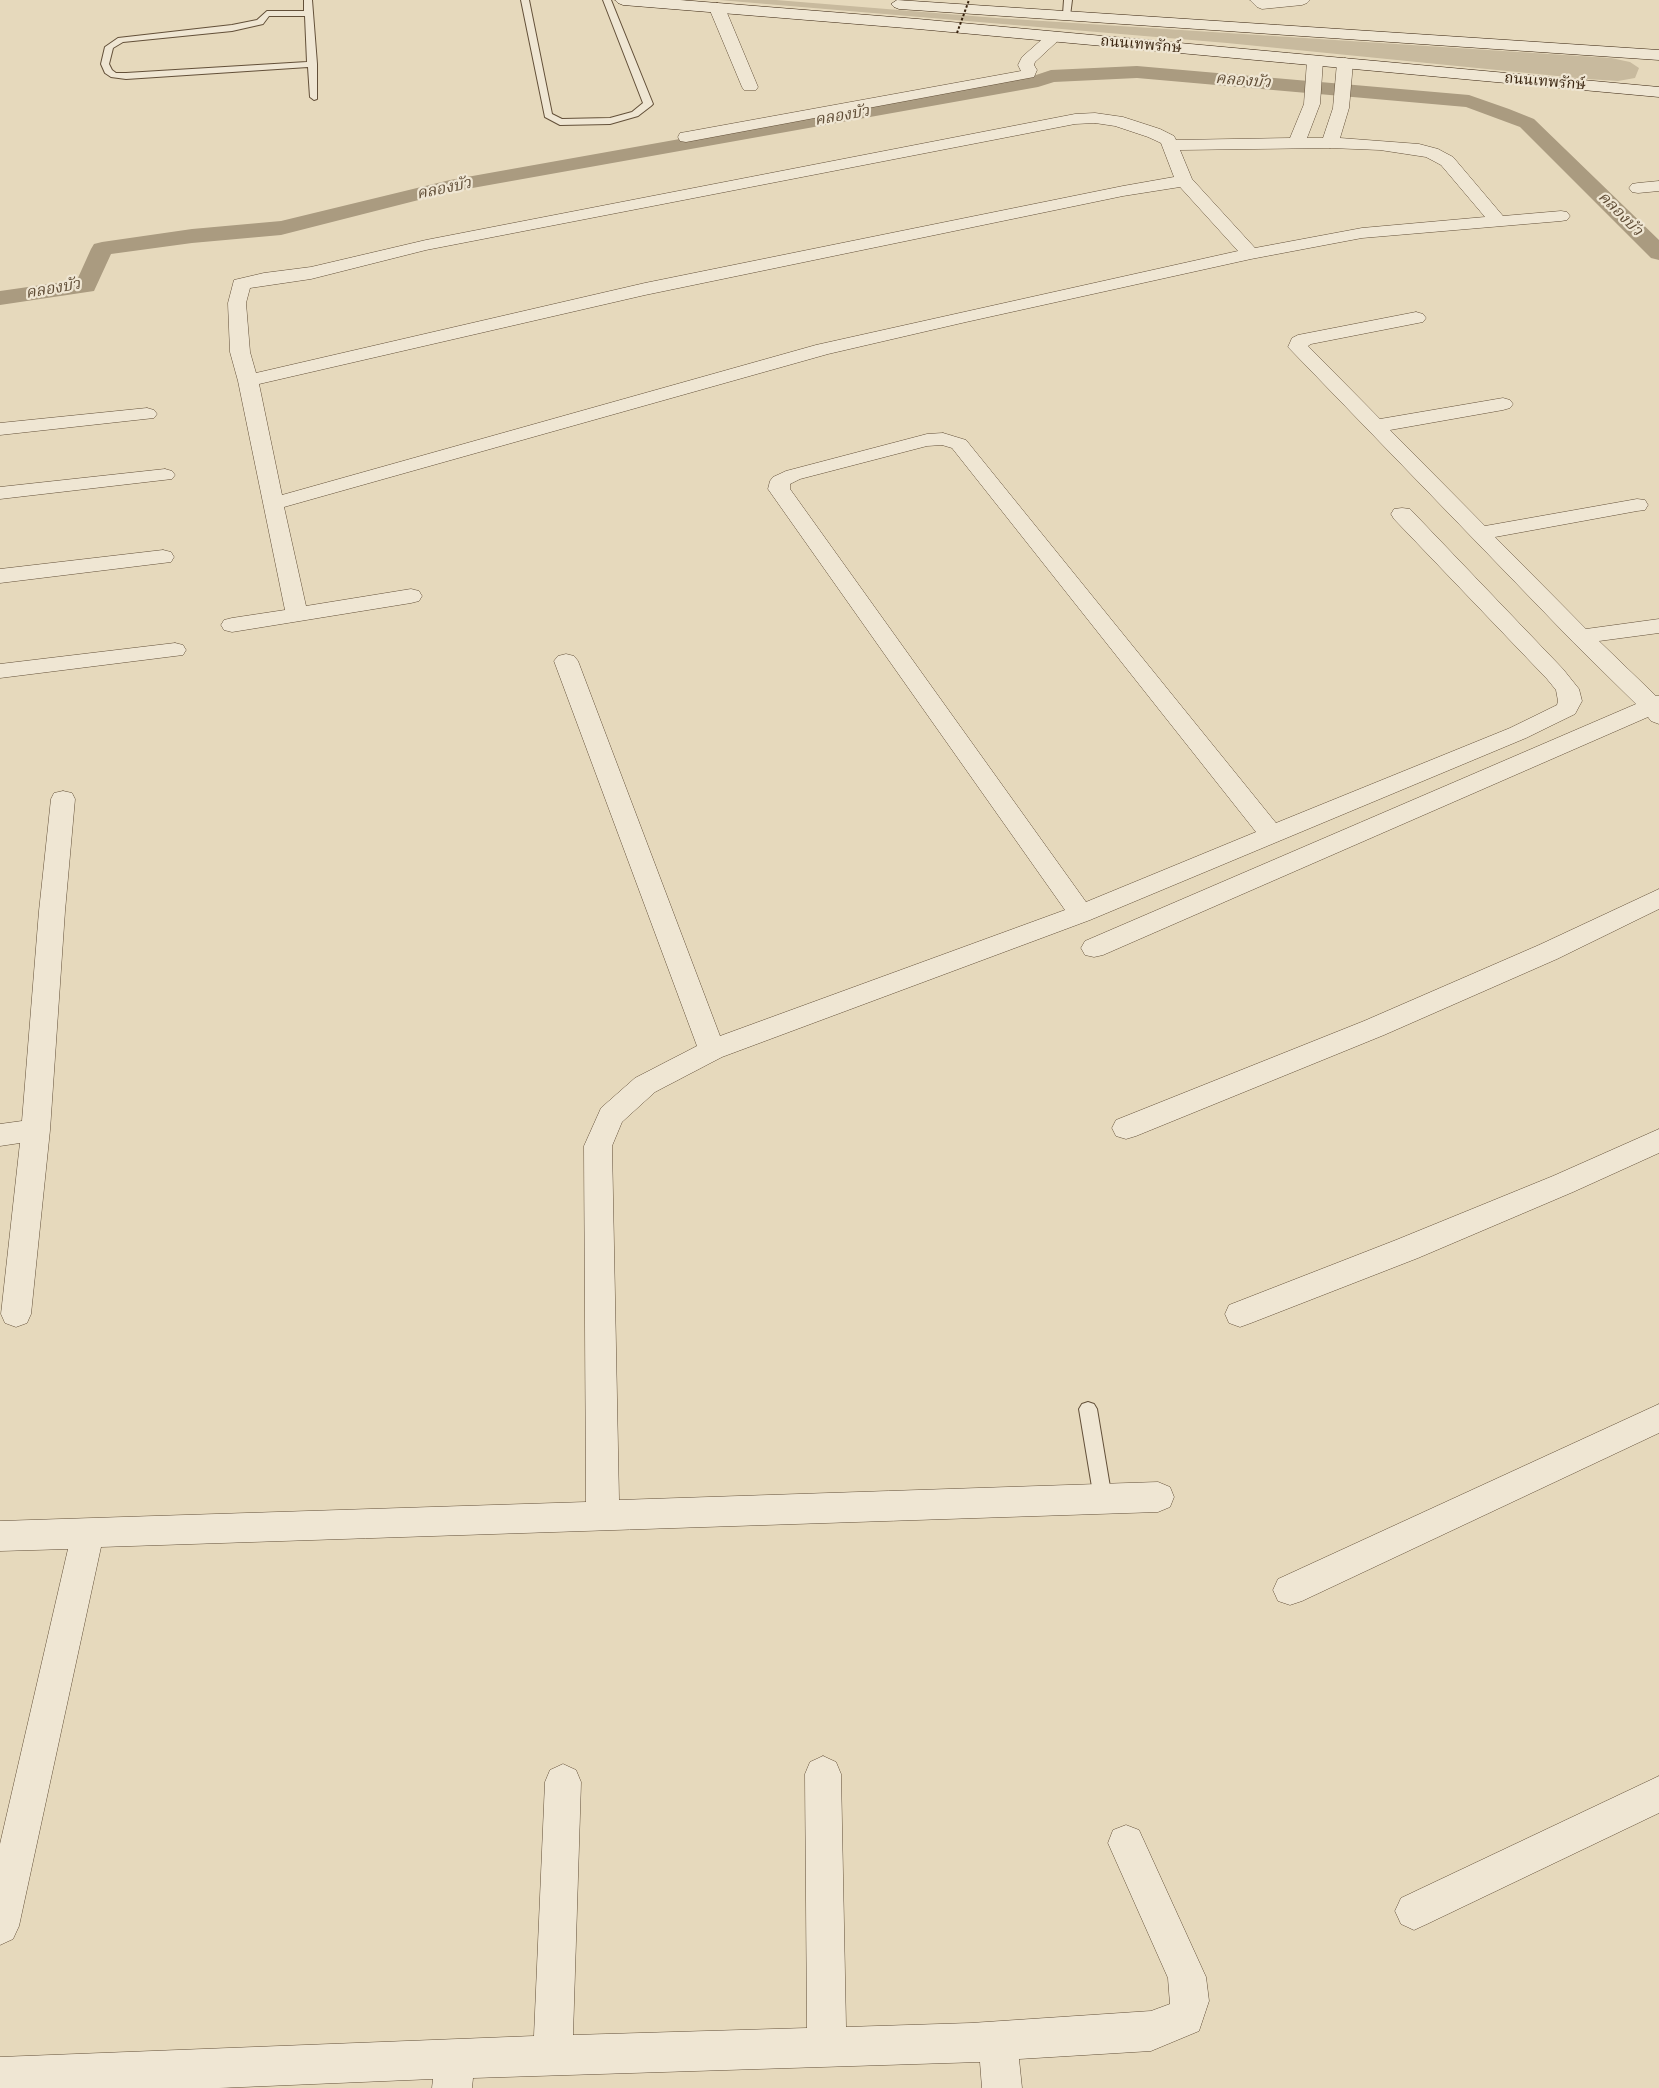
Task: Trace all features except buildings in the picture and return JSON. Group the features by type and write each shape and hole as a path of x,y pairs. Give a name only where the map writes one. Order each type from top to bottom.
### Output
{"street":[{"name":"ถนนเทพรักษ์","path":"623,0 1054,36 1659,92"},
{"path":"1260,2 1302,0"},
{"name":"ถนนเทพรักษ์","path":"882,2 1067,7 1278,29 1600,51 1631,57 1652,66"},
{"path":"1260,2 1278,29"},
{"path":"717,8 750,87"},
{"path":"686,137 1028,74 1029,70 1026,65 1028,60 1054,36"},
{"path":"1297,142 1312,104 1315,61"},
{"path":"1330,143 1341,108 1345,63"},
{"path":"1616,88 1639,81 1652,66"},
{"path":"297,614 248,380 240,352 237,303 241,284 311,273 426,245 1075,119 1095,118 1130,124 1154,132 1168,140 1184,181 1251,254"},
{"path":"1170,145 1297,142 1380,145 1419,149 1441,157 1499,222"},
{"path":"248,380 645,289 1123,191 1184,181"},
{"path":"1638,188 1659,186"},
{"path":"273,504 823,349 1251,254 1362,233 1561,216"},
{"path":"1094,948 1657,708 1581,637 1298,347 1299,342 1305,339 1416,318"},
{"path":"1376,426 1503,404"},
{"path":"0,429 148,414"},
{"path":"1081,914 779,489 780,482 793,475 926,440 943,439 959,444 1271,834"},
{"path":"0,493 164,475"},
{"path":"1480,533 1637,505"},
{"path":"603,1516 598,1146 611,1116 645,1085 712,1050 1081,914 1518,733 1567,709 1570,700 1567,689 1555,674 1402,514"},
{"path":"0,576 162,557"},
{"path":"232,625 411,596"},
{"path":"1581,637 1659,626"},
{"path":"0,671 175,650"},
{"path":"566,661 712,1050"},
{"path":"16,1314 36,1130 52,911 63,799"},
{"path":"1126,1128 1374,1028 1548,952 1659,898"},
{"path":"0,1135 36,1130"},
{"path":"1240,1314 1407,1249 1563,1184 1659,1140"},
{"path":"1290,1590 1659,1418"},
{"path":"0,1536 1158,1497"},
{"path":"0,1926 88,1533"},
{"path":"823,1774 827,2047"},
{"path":"552,2055 563,1782"},
{"path":"1414,1911 1659,1794"},
{"path":"0,2077 453,2074 552,2055 997,2041 1151,2031 1185,2017 1190,2001 1188,1977 1126,1844"},
{"path":"997,2041 1002,2088"}],"lane":[{"path":"308,0 314,97"},
{"path":"525,0 548,115 560,122 610,121 635,114 648,104 607,0"},
{"path":"309,14 267,11 260,22 232,28 121,40 109,47 105,64 108,71 120,76 313,64"},
{"path":"1088,1409 1103,1499"}],"path":[{"path":"957,34 969,0"}],"shaded area":[{"path":"719,0 776,0 997,18 1611,58 1630,62 1639,68 1635,78 1618,81 1587,79 1227,43"}],"waterway":[{"name":"คลองบัว","path":"0,298 86,286 102,249 192,236 281,228 450,186 1038,81 1051,76 1137,72 1469,101 1527,123 1659,253"}]}
